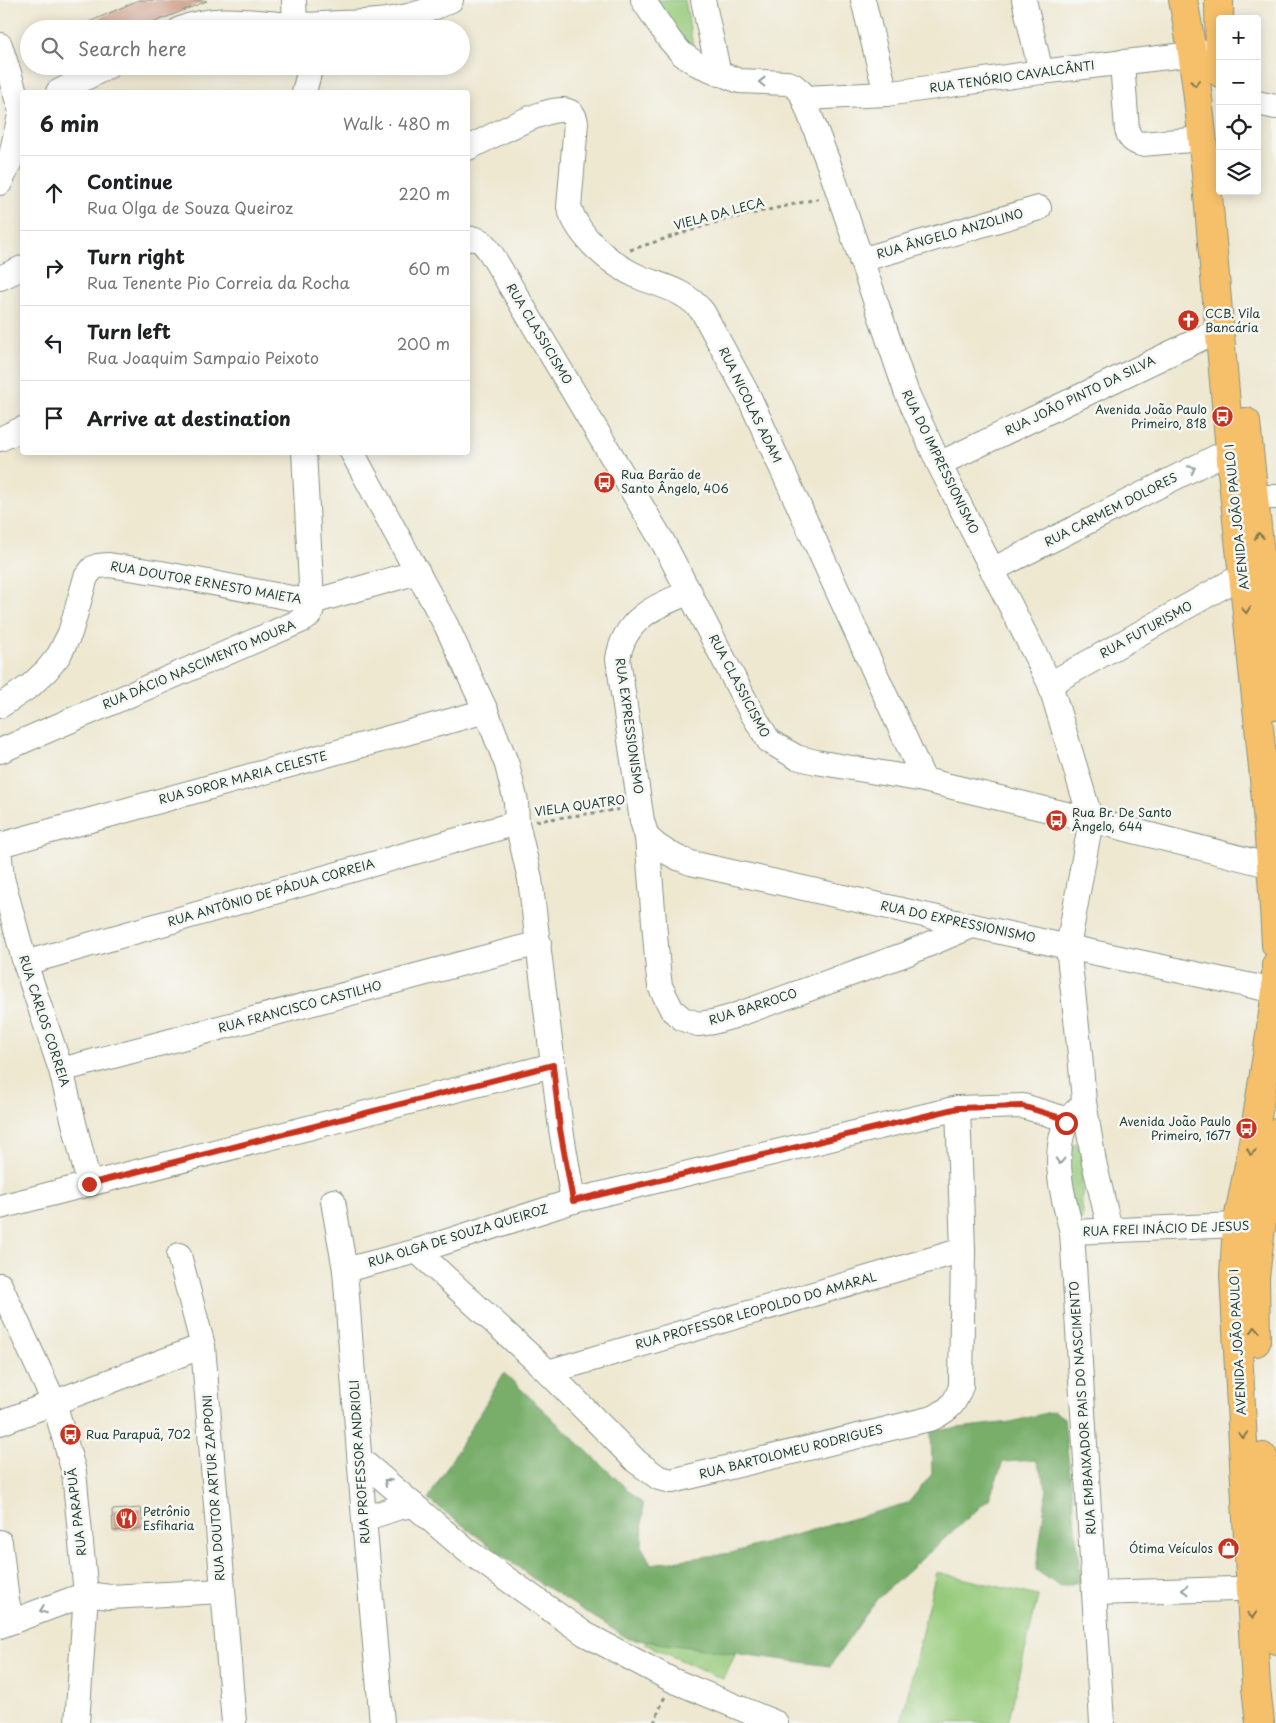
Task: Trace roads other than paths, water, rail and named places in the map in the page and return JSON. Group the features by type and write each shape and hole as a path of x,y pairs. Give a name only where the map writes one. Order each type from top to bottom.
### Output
{"main road":[{"name":"AVENIDA JOÃO PAULO I","path":"1183,0 1203,139 1230,450 1273,866 1276,944"},
{"path":"1219,0 1219,60"},
{"name":"AVENIDA JOÃO PAULO I","path":"1226,195 1239,349 1266,497 1276,706"},
{"name":"AVENIDA JOÃO PAULO I","path":"1249,1226 1253,1139 1276,991 1276,965"},
{"name":"AVENIDA JOÃO PAULO I","path":"1276,1133 1272,1186 1249,1226 1234,1275 1266,1588 1276,1640"},
{"name":"AVENIDA JOÃO PAULO I","path":"1260,1723 1266,1588"}],"street":[{"path":"294,0 304,20"},
{"path":"392,20 417,15 452,0"},
{"path":"643,0 669,39 682,54 697,64 739,81 787,83 798,88 804,98"},
{"path":"703,0 719,74"},
{"path":"863,0 886,94"},
{"path":"1024,0 1040,72"},
{"path":"0,45 20,105"},
{"name":"RUA TENÓRIO CAVALCÂNTI","path":"804,98 886,94 1192,53 1216,61"},
{"path":"1122,62 1127,130 1129,137 1134,142 1141,144 1203,139"},
{"path":"62,90 91,75"},
{"path":"304,90 308,75"},
{"name":"RUA DO IMPRESSIONISMO","path":"804,98 906,391 939,464 1050,684 1091,820"},
{"path":"1261,103 1276,107"},
{"name":"RUA NICOLAS ADAM","path":"470,147 535,117 562,110 574,116 576,127 569,207 573,218 585,237 608,257 636,275 676,290 696,303 703,312 749,397 924,780"},
{"path":"3,169 20,117"},
{"name":"RUA ÂNGELO ANZOLINO","path":"861,260 1039,208"},
{"name":"RUA CLASSICISMO","path":"470,239 482,241 492,255 615,460 690,592 749,708 769,741 796,757 816,762 924,780 1273,866"},
{"path":"0,278 20,269"},
{"name":"RUA JOÃO PINTO DA SILVA","path":"939,464 1221,329"},
{"path":"0,439 20,430"},
{"name":"RUA CARMEM DOLORES","path":"992,570 1230,450"},
{"path":"304,455 312,602 418,572"},
{"path":"354,455 447,627 486,711 507,765 516,802 524,822 560,1129 573,1201"},
{"name":"RUA DOUTOR ERNESTO MAIETA","path":"0,706 30,686 48,670 59,655 70,633 86,577 93,568 98,566 109,564 312,602"},
{"name":"RUA FUTURISMO","path":"1050,684 1243,575"},
{"name":"RUA EXPRESSIONISMO","path":"646,837 618,659 620,648 628,632 648,611 690,592"},
{"name":"RUA DÁCIO NASCIMENTO MOURA","path":"0,751 305,620 312,613 312,602"},
{"name":"RUA SOROR MARIA CELESTE","path":"0,845 486,711"},
{"path":"1091,820 1068,947 1084,1102 1094,1162 1110,1230"},
{"name":"RUA ANTÔNIO DE PÁDUA CORREIA","path":"25,963 524,822"},
{"name":"RUA DO EXPRESSIONISMO","path":"646,837 660,849 675,858 691,863 1276,991"},
{"name":"RUA BARROCO","path":"646,837 660,986 672,1010 690,1022 698,1024 731,1017 906,954 972,926"},
{"name":"RUA CARLOS CORREIA","path":"0,858 2,878 25,963 61,1070 89,1184"},
{"name":"RUA FRANCISCO CASTILHO","path":"61,1070 539,943"},
{"path":"0,1207 553,1065"},
{"name":"RUA EMBAIXADOR PAIS DO NASCIMENTO","path":"1084,1102 1066,1123 1062,1141 1060,1185 1072,1232 1076,1324 1085,1427 1102,1723"},
{"name":"RUA OLGA DE SOUZA QUEIROZ","path":"345,1270 417,1251 573,1201 958,1108 1022,1106 1068,1120"},
{"name":"RUA BARTOLOMEU RODRIGUES","path":"417,1251 548,1372 637,1462 659,1478 672,1481 933,1418 952,1406 957,1399 961,1386 963,1250 958,1108"},
{"name":"RUA PROFESSOR ANDRIOLI","path":"334,1201 345,1270 382,1723"},
{"name":"RUA FREI INÁCIO DE JESUS","path":"1072,1232 1249,1226"},
{"name":"RUA PROFESSOR LEOPOLDO DO AMARAL","path":"548,1372 963,1250"},
{"name":"RUA DOUTOR ARTUR ZAPPONI","path":"179,1255 203,1346 234,1723"},
{"name":"RUA PARAPUÃ","path":"0,1285 54,1402 74,1472 86,1594 77,1723"},
{"path":"0,1423 203,1346"},
{"path":"360,1459 466,1550 585,1634 672,1680 776,1723"},
{"path":"364,1519 397,1508 414,1505"},
{"path":"0,1542 7,1601 6,1624 86,1594 110,1597 222,1591"},
{"path":"1095,1592 1266,1588"}],"place":[{"name":"CCB. Vila Bancária","path":"1189,321"},
{"name":"Avenida João Paulo Primeiro, 818","path":"1223,417"},
{"name":"Rua Barão de Santo Ângelo, 406","path":"605,482"},
{"name":"Rua Br. De Santo Ângelo, 644","path":"1056,820"},
{"name":"Avenida João Paulo Primeiro, 1677","path":"1247,1129"},
{"name":"Rua Parapuã, 702","path":"70,1435"},
{"name":"Petrônio Esfiharia","path":"127,1519"},
{"name":"Ótima Veículos","path":"1229,1549"}]}
